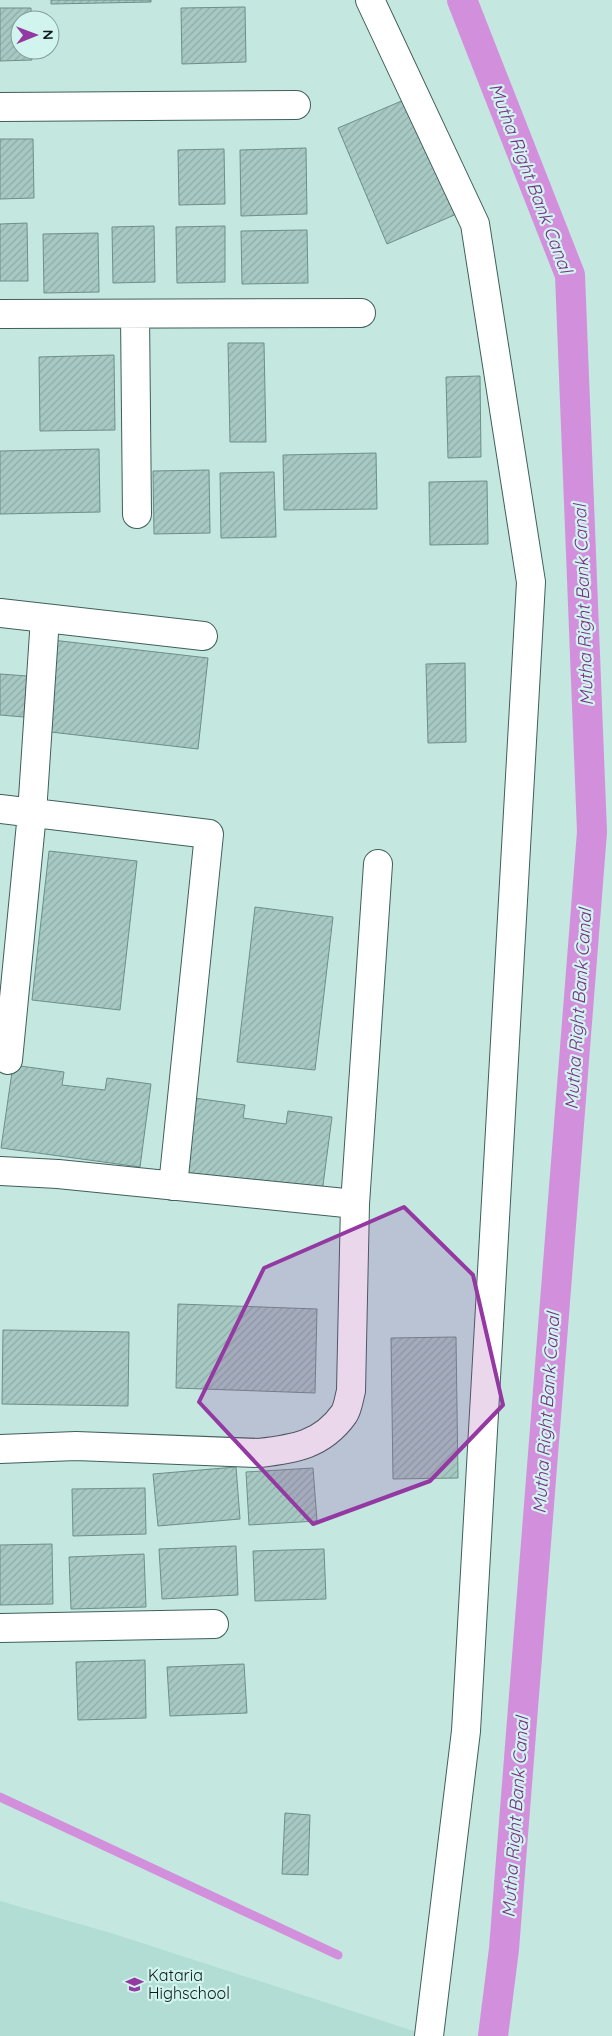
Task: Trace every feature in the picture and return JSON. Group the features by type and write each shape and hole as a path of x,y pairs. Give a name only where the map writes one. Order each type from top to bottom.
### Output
{"street":[{"path":"370,0 475,224 531,582 466,1731 429,2036"},
{"path":"0,107 296,105"},
{"path":"0,314 362,313"},
{"path":"135,314 137,514"},
{"path":"0,613 203,636"},
{"path":"8,1060 32,813 45,618"},
{"path":"0,809 209,834 173,1186"},
{"path":"0,1448 76,1446 259,1453 305,1445 326,1433 345,1413 352,1391 355,1204 378,864"},
{"path":"0,1171 58,1174 355,1204"},
{"path":"0,1628 214,1624"}],"highlighted area":[{"path":"404,1207 473,1275 503,1405 430,1481 313,1524 199,1402 264,1268"}],"shaded area":[{"name":"Kataria Highschool","path":"0,1901 114,1934 423,2034 423,2036 0,2036"}],"building":[{"path":"51,0 151,0 151,2 51,4"},
{"path":"245,7 246,62 182,64 181,8"},
{"path":"0,8 31,8 31,10 10,10 10,60 32,60 0,61"},
{"path":"411,97 459,213 387,244 338,128"},
{"path":"0,139 33,139 34,198 0,199"},
{"path":"306,148 307,214 241,216 240,150"},
{"path":"224,149 225,204 179,205 178,150"},
{"path":"27,223 28,281 0,281 0,224"},
{"path":"154,226 155,282 113,283 112,227"},
{"path":"225,226 225,282 177,283 176,227"},
{"path":"307,230 308,283 242,284 241,231"},
{"path":"98,233 99,292 44,293 43,234"},
{"path":"228,343 264,343 266,442 230,442"},
{"path":"114,355 115,430 40,431 39,357"},
{"path":"480,376 481,457 448,458 446,377"},
{"path":"99,449 100,512 0,514 0,451"},
{"path":"376,453 377,509 284,510 283,455"},
{"path":"209,470 210,533 154,534 153,471"},
{"path":"274,472 276,537 221,538 220,473"},
{"path":"487,481 488,544 430,545 429,482"},
{"path":"52,640 208,658 198,749 42,731"},
{"path":"465,663 466,742 428,743 426,664"},
{"path":"0,674 27,676 24,717 0,715"},
{"path":"49,851 137,861 120,1010 32,1000"},
{"path":"255,907 333,917 315,1070 237,1062"},
{"path":"13,1065 64,1072 62,1085 105,1090 107,1078 151,1084 140,1167 1,1148"},
{"path":"194,1098 245,1105 243,1118 286,1124 288,1111 332,1117 321,1200 183,1181"},
{"path":"178,1304 317,1309 315,1393 176,1388"},
{"path":"3,1330 129,1332 128,1406 2,1404"},
{"path":"456,1337 458,1478 393,1479 391,1338"},
{"path":"236,1467 240,1519 158,1526 153,1474"},
{"path":"313,1468 317,1521 249,1525 246,1472"},
{"path":"145,1488 146,1534 73,1536 72,1489"},
{"path":"52,1544 53,1604 0,1605 0,1545"},
{"path":"236,1546 238,1595 162,1599 159,1549"},
{"path":"324,1549 326,1599 255,1601 253,1551"},
{"path":"144,1554 146,1607 71,1609 69,1557"},
{"path":"145,1660 146,1718 78,1720 76,1662"},
{"path":"244,1664 247,1713 170,1716 167,1667"},
{"path":"285,1813 310,1815 308,1875 282,1874"}],"waterway":[{"name":"Mutha Right Bank Canal","path":"462,0 570,275 592,832 504,1949 493,2036"},
{"path":"0,1797 338,1955"}],"place":[{"name":"Kataria Highschool","path":"134,1984"}]}
